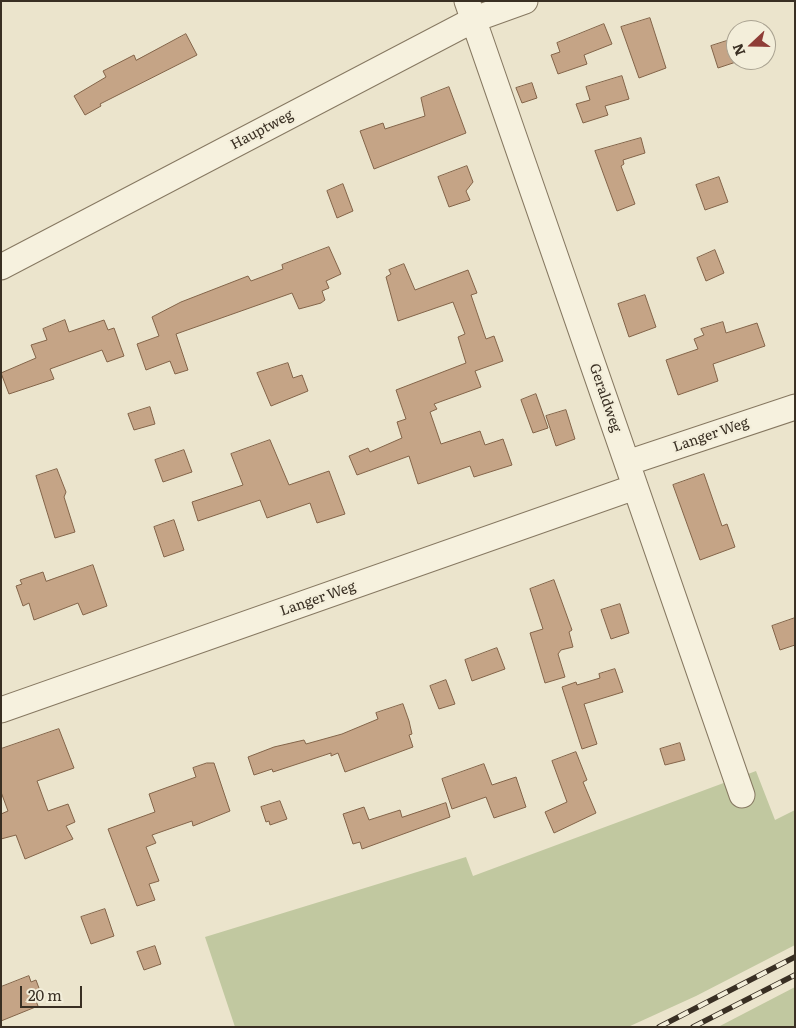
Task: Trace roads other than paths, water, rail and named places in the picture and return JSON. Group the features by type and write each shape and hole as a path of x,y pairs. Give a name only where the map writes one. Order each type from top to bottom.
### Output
{"street":[{"name":"Hauptweg","path":"1,266 471,10 525,1"},
{"name":"Geraldweg","path":"471,10 742,795"},
{"name":"Langer Weg","path":"627,463 795,407"},
{"name":"Langer Weg","path":"1,710 635,486"}],"railway":[{"path":"659,1027 795,957"},
{"path":"693,1027 795,975"}]}
